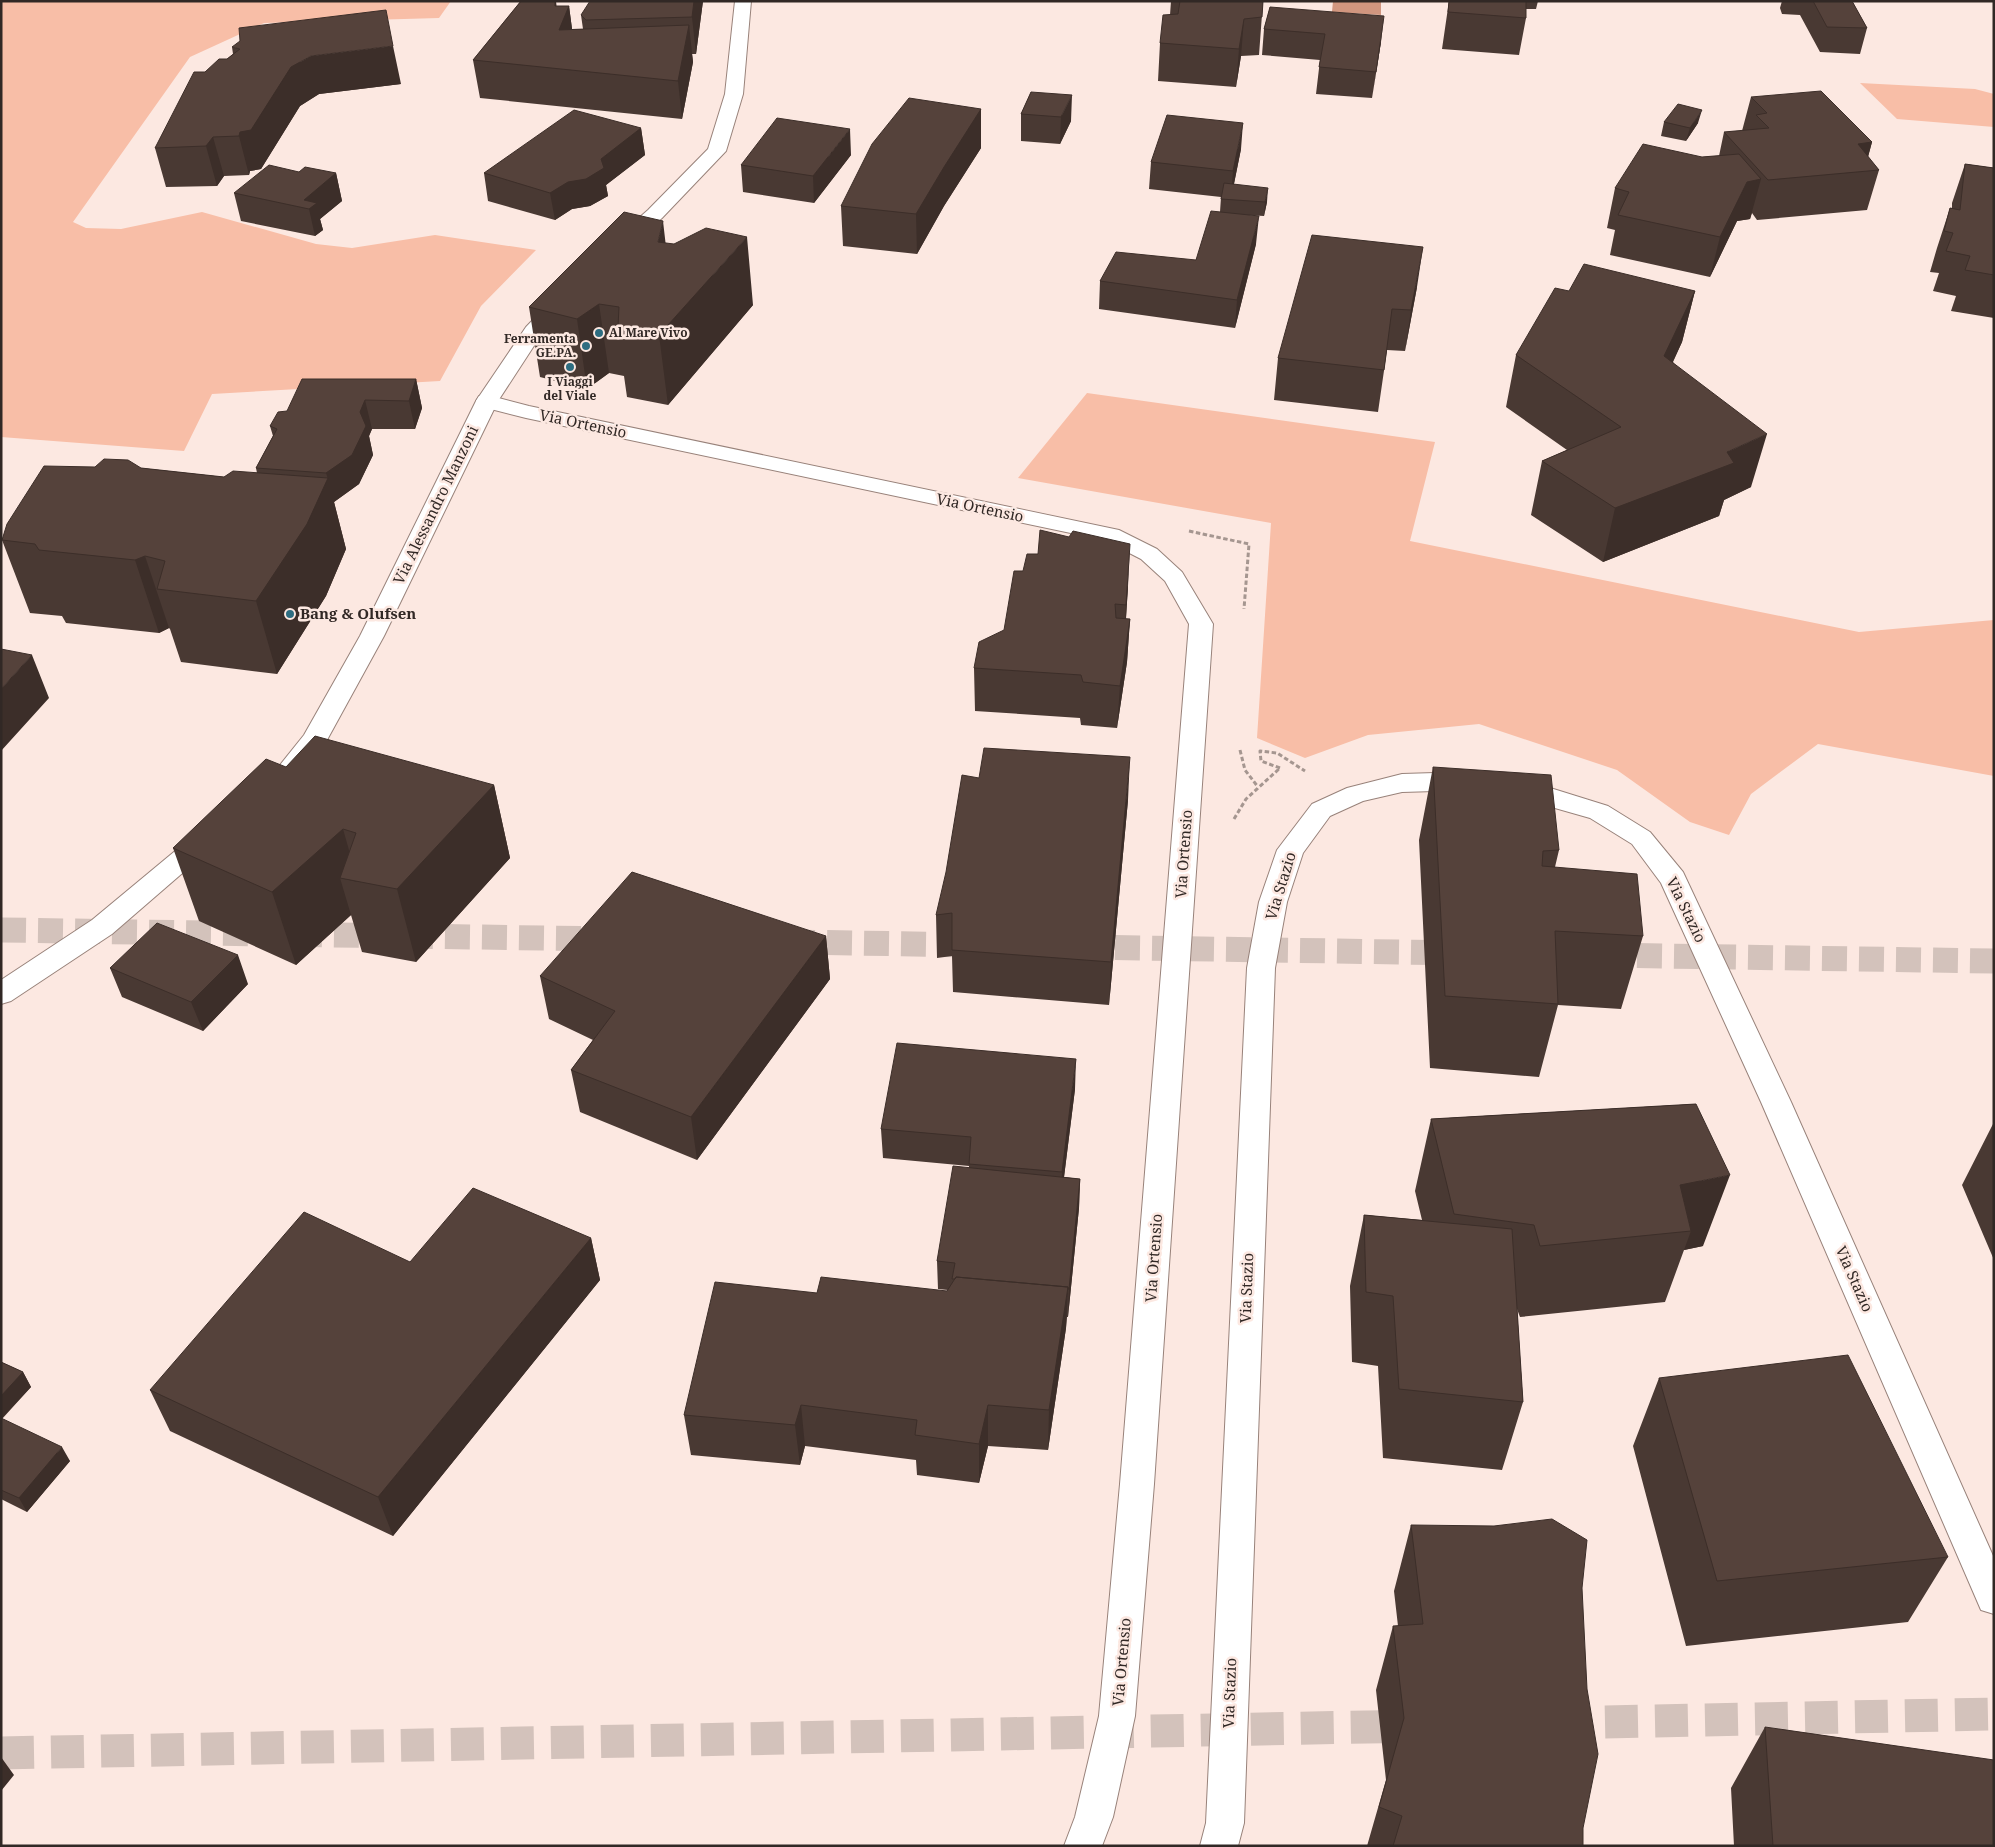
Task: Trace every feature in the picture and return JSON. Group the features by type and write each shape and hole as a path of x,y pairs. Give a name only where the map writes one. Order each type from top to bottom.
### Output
{"street":[{"path":"608,256 655,214 717,151 734,94 743,1"},
{"name":"Via Alessandro Manzoni","path":"277,778 293,765 314,740 372,636 487,401 533,330 574,289"},
{"name":"Via Ortensio","path":"487,401 536,414 1111,535 1148,554 1174,576 1200,624 1137,1484 1118,1716 1094,1818 1083,1846"},
{"name":"Via Stazio","path":"1219,1846 1225,1824 1261,968 1273,902 1290,850 1321,810 1356,794 1402,783 1469,781 1538,793 1599,812 1641,838 1673,879 1760,1066 1994,1598"},
{"path":"1,994 102,927 224,824"}],"path":[{"path":"1231,824 1246,798 1280,768 1261,761 1260,751 1277,753 1306,771"},
{"path":"1245,770 1258,787"}],"shaded area":[{"path":"1,1 451,1 439,18 264,23 190,57 73,222 86,228 121,229 202,212 316,244 352,248 435,235 536,250 481,306 440,381 212,394 184,451 1,437"},
{"path":"1333,1 1381,1 1381,15 1332,12"},
{"path":"1860,83 1975,89 1994,94 1994,127 1897,119"},
{"path":"1087,393 1435,442 1410,541 1859,632 1994,620 1994,776 1818,744 1751,794 1729,835 1690,822 1617,770 1479,724 1368,735 1305,758 1257,738 1271,523 1018,478"}],"building":[{"path":"521,1 555,1 555,6 569,6 559,30 689,25 678,81 473,60"},
{"path":"590,1 694,1 692,17 586,20 581,15"},
{"path":"1180,1 1263,1 1262,17 1244,19 1239,49 1160,43 1163,15 1178,14"},
{"path":"1449,1 1526,1 1526,18 1448,12"},
{"path":"1813,1 1852,1 1867,28 1827,27"},
{"path":"1270,7 1384,16 1376,72 1319,67 1325,34 1264,29"},
{"path":"386,10 393,46 311,56 291,67 251,130 240,132 239,136 213,137 206,146 155,148 194,72 205,72 219,59 227,59 240,49 232,47 240,41 239,28"},
{"path":"1821,91 1872,142 1858,144 1879,170 1768,180 1724,132 1769,128 1756,115 1767,113 1751,97"},
{"path":"1031,92 1072,95 1061,117 1021,114"},
{"path":"909,98 981,109 916,214 841,206 872,144"},
{"path":"1678,104 1702,110 1690,128 1664,122"},
{"path":"574,110 641,128 601,159 604,168 586,179 568,182 550,193 484,173"},
{"path":"1167,115 1243,123 1233,171 1151,162"},
{"path":"777,118 850,129 813,176 741,165"},
{"path":"1643,144 1702,157 1739,154 1761,179 1747,182 1720,237 1618,215 1629,192 1615,188"},
{"path":"1965,164 1994,168 1994,275 1965,270 1970,256 1946,251 1953,233 1944,231 1950,208 1960,210"},
{"path":"269,165 299,172 305,167 336,173 304,200 317,203 309,209 234,193"},
{"path":"1224,183 1268,188 1265,202 1221,199"},
{"path":"1211,211 1259,216 1237,300 1100,281 1116,252 1196,260"},
{"path":"624,212 663,221 658,242 674,244 706,228 747,237 659,335 618,327 619,307 599,304 577,319 529,307"},
{"path":"1312,235 1423,247 1411,310 1392,309 1384,370 1278,358"},
{"path":"1584,264 1695,291 1664,356 1767,434 1727,452 1734,463 1615,508 1542,461 1621,427 1516,355 1555,288 1569,291"},
{"path":"302,379 416,379 409,401 365,400 360,412 366,426 352,455 326,473 256,468 277,429 270,426 278,412 287,411"},
{"path":"104,459 128,460 141,468 224,477 233,471 328,478 307,524 256,601 157,589 165,561 145,556 135,560 39,550 35,544 2,540 7,524 44,466 95,467"},
{"path":"1040,530 1069,537 1073,531 1130,544 1126,605 1115,604 1116,618 1130,619 1120,686 1083,682 1081,675 974,668 979,642 1004,630 1014,571 1023,571 1027,554 1038,554"},
{"path":"1,649 32,655 1,689"},
{"path":"315,736 494,785 397,889 340,878 356,833 343,829 272,892 173,848 266,759 286,767"},
{"path":"984,748 1130,757 1111,962 952,950 952,913 936,915 946,872 962,775 979,778"},
{"path":"1433,767 1551,775 1559,850 1543,851 1542,866 1637,874 1643,936 1555,931 1558,1004 1445,996"},
{"path":"632,872 826,936 691,1117 571,1070 615,1011 540,976"},
{"path":"157,923 238,955 191,1002 110,968"},
{"path":"897,1043 1076,1059 1062,1172 969,1164 971,1137 881,1129"},
{"path":"1696,1104 1730,1175 1680,1185 1691,1231 1540,1246 1534,1225 1454,1214 1431,1119"},
{"path":"953,1166 1080,1179 1069,1289 1068,1287 956,1277 952,1279 955,1263 937,1261"},
{"path":"473,1188 591,1238 378,1497 150,1390 304,1212 410,1262"},
{"path":"1364,1215 1512,1229 1523,1402 1399,1389 1393,1296 1366,1292"},
{"path":"821,1277 947,1291 956,1277 1068,1287 1049,1410 988,1405 979,1444 915,1435 917,1420 801,1405 795,1425 684,1415 715,1282 817,1293"},
{"path":"1848,1355 1948,1557 1717,1581 1659,1378"},
{"path":"1,1362 23,1372 1,1396"},
{"path":"1,1418 62,1447 19,1498 1,1490"},
{"path":"1552,1519 1587,1540 1582,1588 1587,1689 1598,1754 1583,1828 1583,1846 1393,1846 1402,1816 1379,1807 1404,1718 1393,1626 1423,1624 1411,1525 1494,1526"},
{"path":"1765,1727 1994,1760 1994,1846 1773,1846"}],"tunnel":[{"path":"1,930 610,939"},
{"path":"790,942 975,945"},
{"path":"1078,947 1462,953"},
{"path":"1600,955 1994,961"},
{"path":"1555,1723 1994,1714"},
{"path":"1,1753 1417,1726"}],"place":[{"name":"Al Mare Vivo","path":"599,333"},
{"name":"Ferramenta GE.PA.","path":"586,346"},
{"name":"I Viaggi del Viale","path":"570,367"},
{"name":"Bang & Olufsen","path":"290,614"}]}
